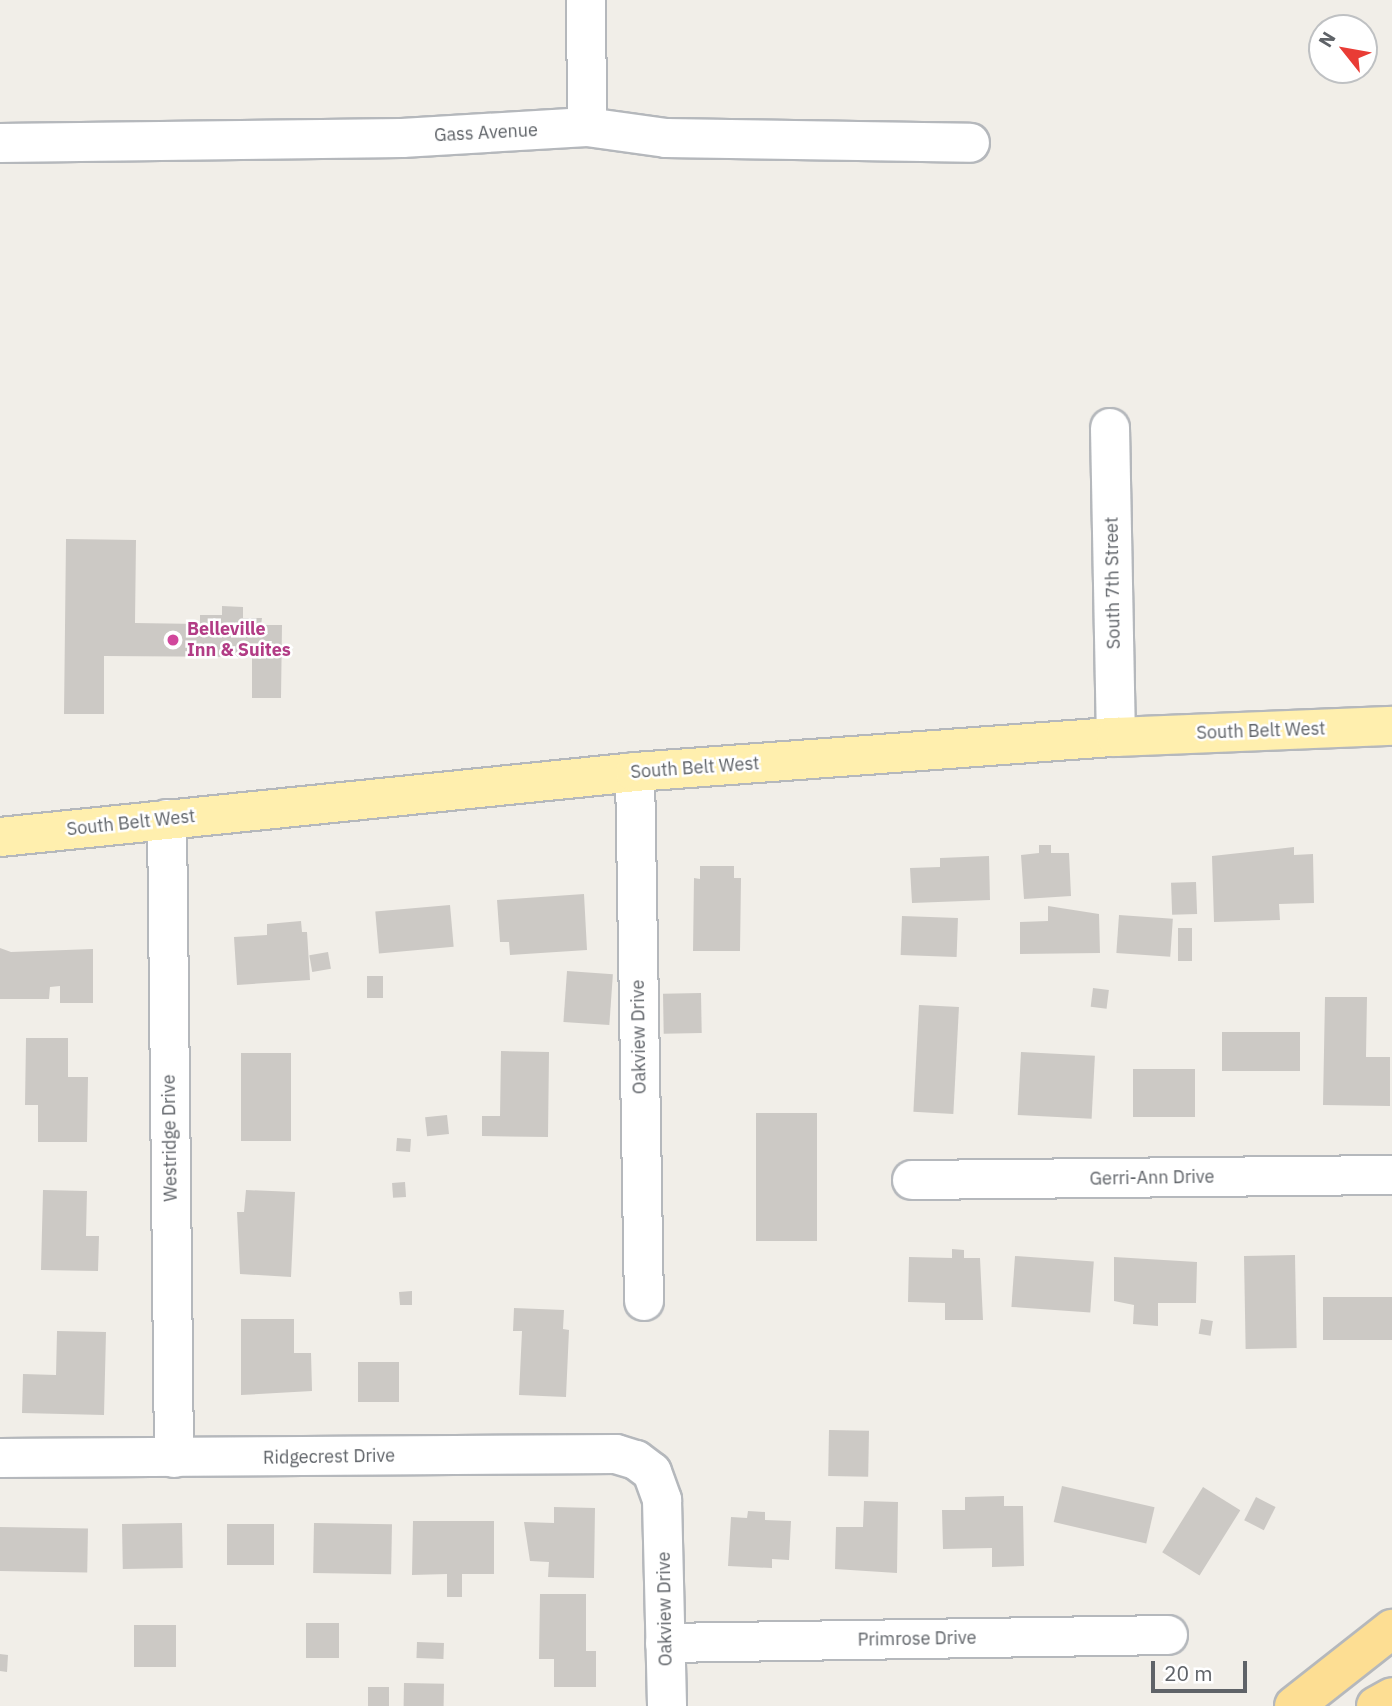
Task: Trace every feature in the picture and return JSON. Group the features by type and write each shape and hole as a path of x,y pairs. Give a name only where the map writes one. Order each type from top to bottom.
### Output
{"highway":[{"path":"1294,1706 1392,1629"},
{"path":"1376,1706 1392,1697"}],"main road":[{"name":"South Belt West","path":"0,837 635,772 1116,737 1392,726"}],"street":[{"path":"586,0 587,127"},
{"name":"Gass Avenue","path":"0,143 402,138 587,127 666,138 970,143"},
{"name":"South 7th Street","path":"1110,428 1116,737"},
{"name":"Oakview Drive","path":"635,772 644,1301"},
{"name":"Westridge Drive","path":"167,819 174,1458"},
{"name":"Gerri-Ann Drive","path":"912,1180 1392,1175"},
{"name":"Ridgecrest Drive","path":"0,1458 616,1454 652,1472"},
{"name":"Oakview Drive","path":"652,1472 662,1500 667,1706"},
{"name":"Primrose Drive","path":"665,1643 1168,1635"}],"building":[{"name":"Belleville Inn & Suites","path":"66,539 136,540 135,623 200,624 200,615 222,615 222,606 243,607 243,618 262,618 261,625 282,625 281,698 252,698 252,657 104,656 104,714 64,714"},
{"path":"1039,845 1051,845 1051,853 1069,853 1071,896 1024,899 1021,855 1039,853"},
{"path":"1294,847 1294,855 1313,854 1314,903 1279,904 1280,920 1214,922 1212,856"},
{"path":"989,856 990,900 912,903 910,868 940,867 940,858"},
{"path":"700,866 734,866 734,878 741,878 740,951 693,951 694,878 700,879"},
{"path":"1196,882 1197,914 1172,915 1171,883"},
{"path":"584,894 587,950 510,955 509,942 500,942 497,900"},
{"path":"450,905 454,947 379,953 375,912"},
{"path":"1048,906 1099,914 1100,953 1020,954 1020,922 1048,921"},
{"path":"1119,915 1173,919 1170,957 1116,953"},
{"path":"902,916 958,918 957,957 901,955"},
{"path":"301,921 302,932 307,932 310,980 237,985 234,937 267,935 267,924"},
{"path":"1178,928 1192,928 1192,961 1178,961"},
{"path":"0,948 11,952 93,949 93,1003 60,1003 60,986 50,987 49,999 0,999"},
{"path":"328,952 331,969 312,972 309,955"},
{"path":"567,971 613,974 609,1025 563,1022"},
{"path":"367,976 383,976 383,998 367,998"},
{"path":"1093,988 1109,990 1107,1009 1091,1007"},
{"path":"701,993 702,1033 664,1034 663,994"},
{"path":"1325,997 1367,997 1366,1057 1390,1057 1390,1106 1323,1105"},
{"path":"919,1005 959,1007 953,1114 913,1112"},
{"path":"1222,1032 1300,1032 1300,1071 1222,1071"},
{"path":"26,1038 68,1038 68,1077 88,1077 87,1142 38,1142 38,1105 25,1105"},
{"path":"501,1051 549,1052 548,1137 482,1136 482,1116 500,1116"},
{"path":"1021,1052 1095,1056 1092,1119 1018,1115"},
{"path":"241,1053 291,1053 291,1141 241,1141"},
{"path":"1133,1069 1195,1069 1195,1117 1133,1117"},
{"path":"756,1113 817,1113 817,1241 756,1241"},
{"path":"447,1115 449,1134 427,1136 425,1117"},
{"path":"397,1138 411,1139 410,1152 396,1151"},
{"path":"405,1182 406,1197 393,1198 392,1183"},
{"path":"43,1190 87,1191 86,1236 99,1236 98,1271 41,1270"},
{"path":"246,1190 295,1192 291,1277 240,1274 237,1212 244,1212"},
{"path":"952,1249 964,1250 964,1258 980,1258 983,1320 945,1320 945,1303 908,1302 909,1257 952,1258"},
{"path":"1295,1255 1297,1348 1246,1349 1244,1256"},
{"path":"1015,1256 1094,1262 1090,1312 1011,1307"},
{"path":"1114,1257 1197,1262 1196,1303 1158,1303 1158,1326 1133,1324 1134,1305 1114,1301"},
{"path":"412,1291 412,1305 400,1305 399,1292"},
{"path":"1323,1297 1392,1297 1392,1340 1323,1340"},
{"path":"514,1308 564,1310 563,1329 569,1330 566,1397 519,1395 522,1331 513,1331"},
{"path":"241,1319 294,1319 294,1353 311,1353 312,1391 241,1395"},
{"path":"1201,1319 1213,1321 1211,1336 1199,1334"},
{"path":"57,1331 106,1332 104,1415 22,1413 23,1374 56,1375"},
{"path":"358,1362 399,1362 399,1402 358,1402"},
{"path":"829,1430 869,1431 868,1477 828,1476"},
{"path":"1062,1486 1155,1507 1146,1543 1054,1522"},
{"path":"1203,1487 1240,1510 1200,1576 1162,1552"},
{"path":"1004,1496 1004,1506 1023,1506 1024,1566 992,1567 992,1548 943,1549 942,1510 965,1510 965,1497"},
{"path":"1256,1497 1276,1507 1264,1530 1244,1520"},
{"path":"864,1501 898,1502 897,1573 835,1569 836,1527 863,1527"},
{"path":"554,1507 595,1508 594,1578 548,1577 549,1562 530,1561 524,1522 554,1523"},
{"path":"748,1511 765,1512 765,1520 791,1521 789,1560 772,1559 772,1568 728,1566 731,1517 747,1518"},
{"path":"413,1521 494,1521 494,1574 462,1574 462,1597 447,1597 447,1574 412,1575"},
{"path":"182,1523 183,1568 123,1569 122,1524"},
{"path":"314,1523 392,1524 391,1574 313,1573"},
{"path":"227,1524 274,1524 274,1565 227,1565"},
{"path":"0,1527 88,1529 87,1573 0,1571"},
{"path":"540,1594 586,1594 586,1651 596,1651 596,1687 554,1687 554,1659 539,1659"},
{"path":"306,1623 339,1623 339,1658 306,1658"},
{"path":"134,1625 176,1625 176,1667 134,1667"},
{"path":"417,1642 444,1643 443,1659 416,1658"},
{"path":"0,1654 8,1655 7,1672 0,1671"},
{"path":"404,1683 444,1684 444,1706 404,1706"},
{"path":"368,1687 389,1687 389,1706 368,1706"}],"place":[{"name":"Belleville Inn & Suites","path":"173,640"}]}
